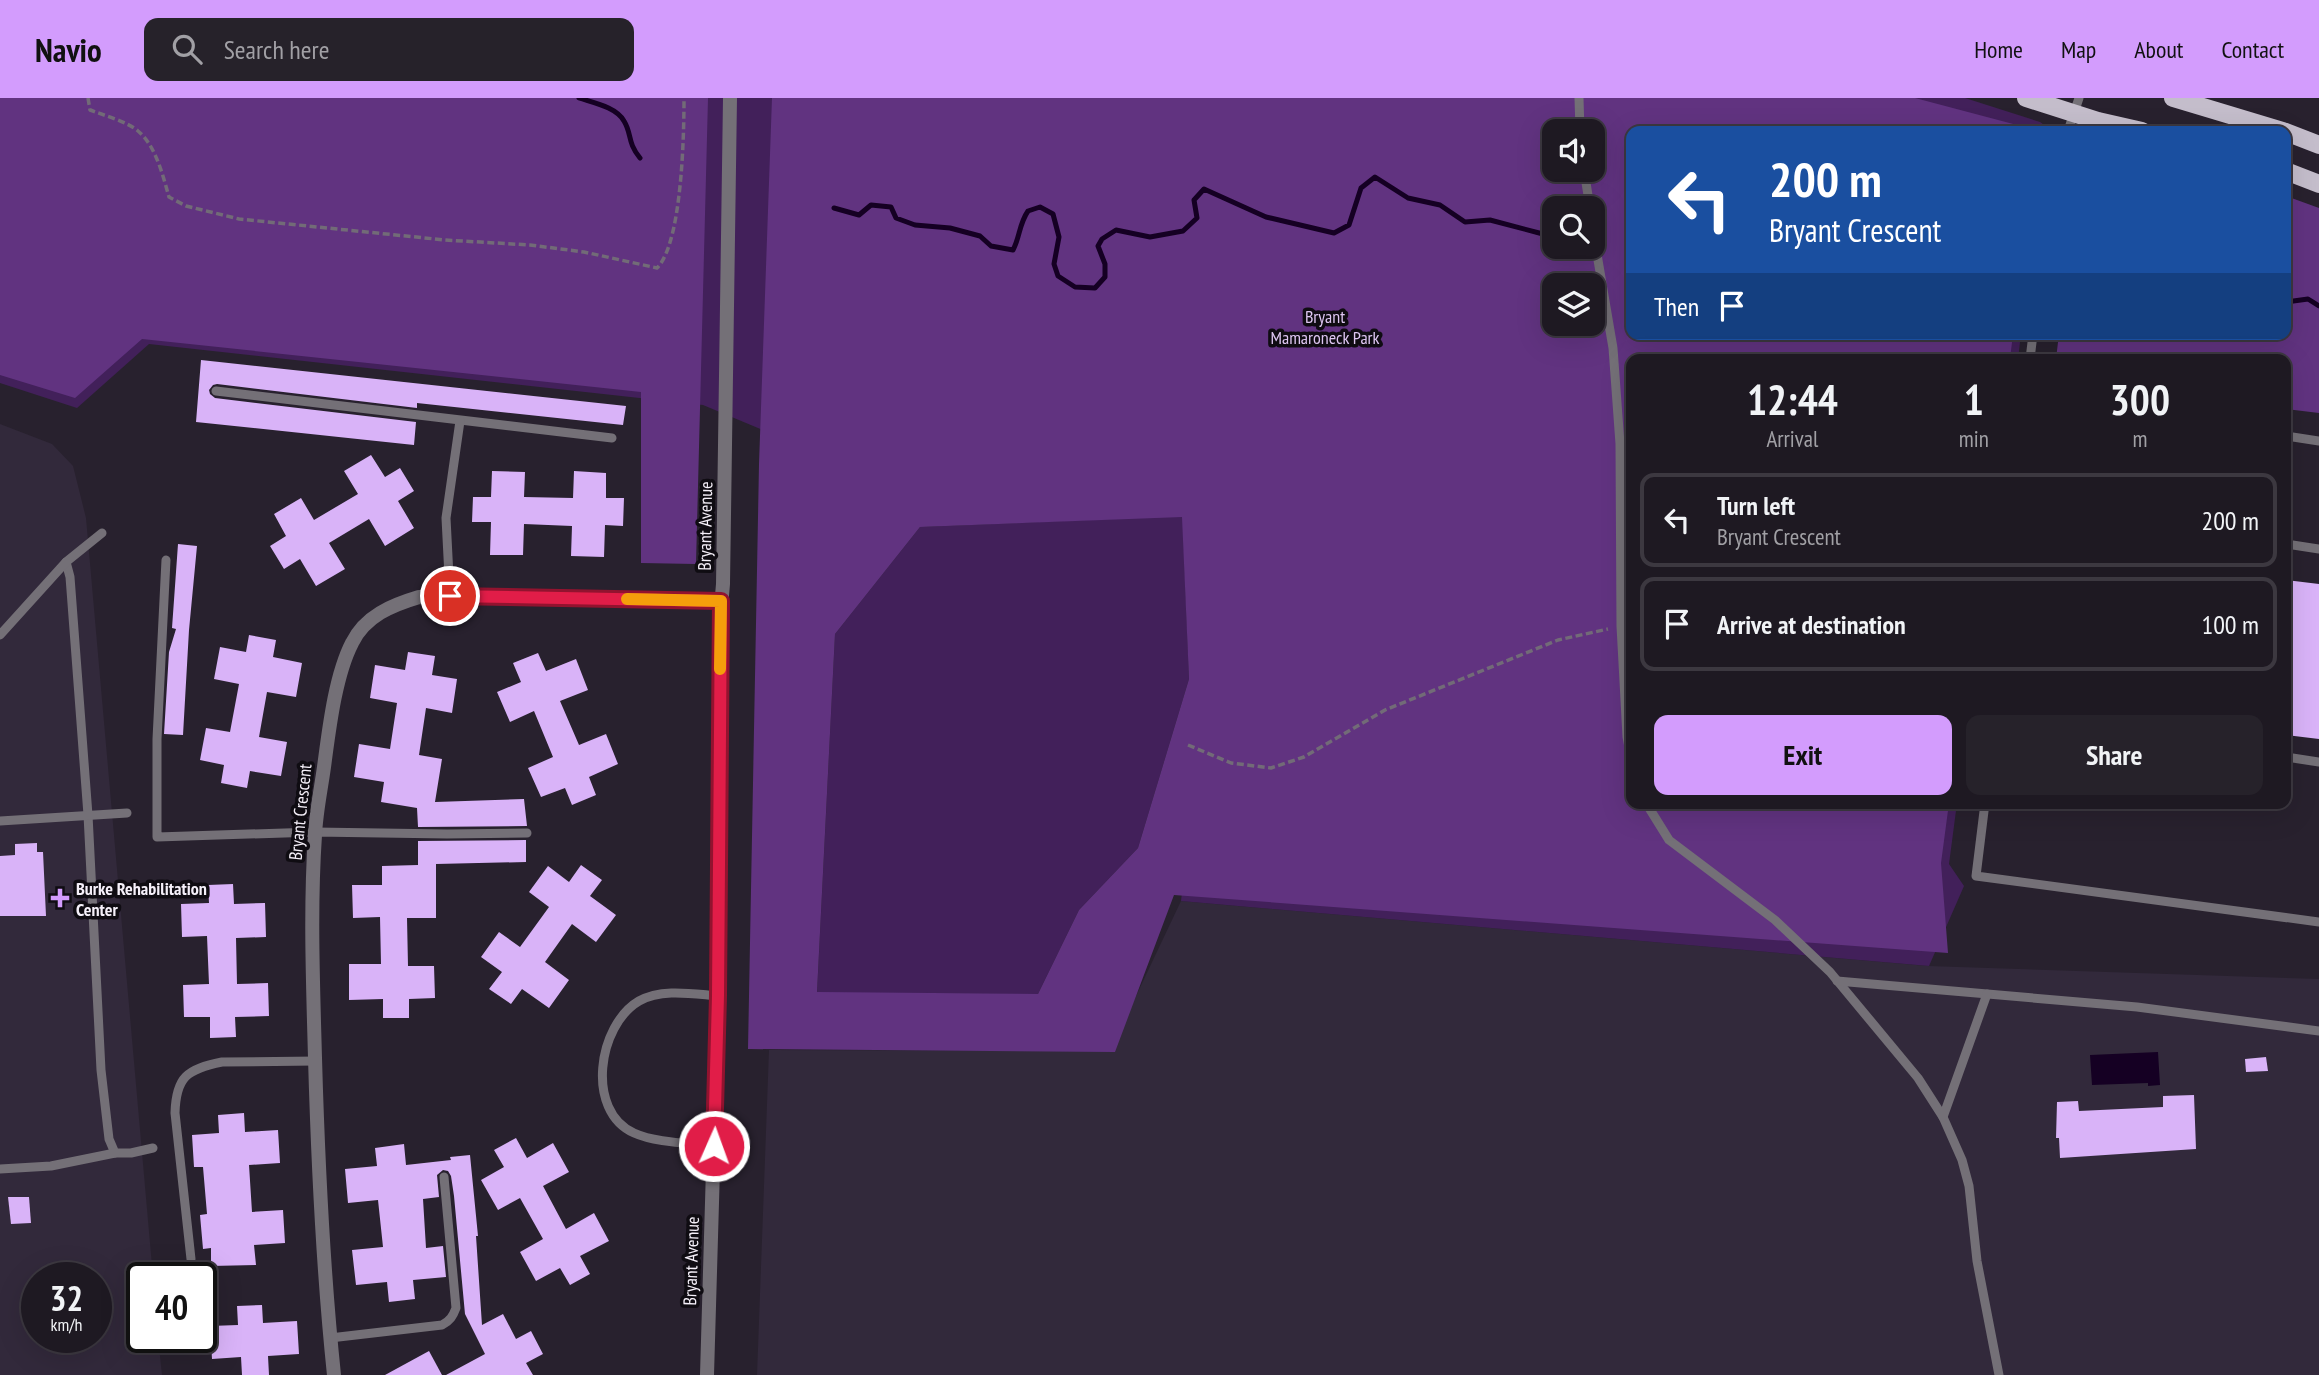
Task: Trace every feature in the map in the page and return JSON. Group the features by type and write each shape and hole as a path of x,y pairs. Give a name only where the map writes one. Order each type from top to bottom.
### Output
{"main road":[{"path":"2026,98 2076,105 2129,126"},
{"path":"2173,98 2204,102 2268,126"},
{"path":"2291,135 2319,145"},
{"path":"2291,172 2319,184"}],"street":[{"name":"Bryant Avenue","path":"707,1375 718,996 721,601 730,98"},
{"name":"Bryant Crescent","path":"334,1375 326,1294 311,912 315,832 328,737 341,673 351,644 358,632 373,617 393,604 419,597 721,601"}],"lane":[{"path":"1579,98 1580,119"},
{"path":"2070,126 2076,105"},
{"path":"1598,259 1612,348 1620,444 1620,626 1626,721"},
{"path":"216,391 612,438"},
{"path":"450,596 446,518 460,421"},
{"path":"2291,437 2319,441"},
{"path":"0,635 66,562 102,533"},
{"path":"2291,545 2319,548"},
{"path":"166,560 157,739 157,837 315,832 527,833"},
{"path":"66,562 71,577 88,815 101,1070 109,1139 115,1153"},
{"path":"2291,758 2319,762"},
{"path":"1650,809 1669,840 1775,920 1837,981 1918,1078 1943,1117 1962,1160 1969,1186 1977,1261 1999,1375"},
{"path":"1984,809 1976,876 2319,922"},
{"path":"0,821 127,813"},
{"path":"1837,981 2137,1007 2319,1031"},
{"path":"714,1146 635,1134 613,1114 602,1079 608,1042 615,1024 640,1001 657,994 718,996"},
{"path":"1943,1117 1987,994"},
{"path":"191,1259 175,1112 175,1092 180,1082 191,1072 222,1062 316,1061"},
{"path":"0,1169 51,1166 153,1148"},
{"path":"330,1338 442,1325 453,1316 456,1308 444,1177"}],"path":[{"path":"88,98 90,110 137,130 149,145 160,167 169,197 186,206 239,219 584,252 657,268 664,261 674,224 680,181 684,98"},
{"path":"1188,745 1231,763 1270,768 1304,757 1385,710 1558,640 1620,626"}],"shaded area":[{"name":"Burke Rehabilitation Center","path":"0,424 52,444 73,466 86,518 152,1262 126,1262 126,1353 160,1353 162,1375 0,1375"},
{"path":"1181,901 1928,966 2319,979 2319,1375 757,1375 769,1050 1110,1051"},
{"path":"2158,1052 2160,1085 2092,1085 2090,1055"}],"green space":[{"name":"Bryant Mamaroneck Park","path":"0,98 1965,98 2046,126 1626,126 1626,340 2020,340 2019,354 1626,354 1626,809 1956,809 1949,864 1964,886 1929,966 1181,901 1223,531 1183,526 1189,679 1138,848 1079,910 1038,994 817,993 835,634 920,527 1113,519 923,497 703,405 149,344 77,408 0,383"},
{"path":"0,98 708,98 696,564 641,563 641,392 142,339 75,398 0,375"},
{"name":"Bryant Mamaroneck Park","path":"772,98 1915,98 2021,126 1626,126 1626,340 2012,340 2011,354 1626,354 1626,809 1948,809 1941,863 1948,953 1174,895 1115,1052 748,1049 759,464","holes":["1182,517 1189,679 1138,848 1079,910 1038,994 817,992 835,634 920,527"]},
{"path":"2291,198 2319,208 2319,413 2291,410 2291,354 2057,354 2058,340 2291,340"}],"building":[{"path":"201,360 626,406 623,425 417,403 417,408 217,384 209,390 215,398 416,422 414,445 196,422"},
{"path":"371,455 385,477 400,468 414,491 398,501 414,528 385,546 369,519 329,543 345,569 316,586 300,559 284,569 270,546 286,536 274,514 301,498 314,520 358,494 344,471"},
{"path":"492,471 525,472 524,497 573,498 574,471 606,473 606,498 624,498 623,526 605,525 604,557 571,556 572,526 524,524 523,555 490,555 491,522 472,522 473,497 491,497"},
{"path":"178,544 197,546 183,735 164,734 169,652 176,629 172,628"},
{"path":"2291,581 2319,584 2319,739 2291,736"},
{"path":"249,635 276,640 273,657 302,663 296,697 267,692 259,737 287,742 281,776 250,771 247,788 221,783 224,765 200,760 206,728 230,732 239,684 214,679 220,647 246,652"},
{"path":"408,652 435,656 432,675 457,679 452,713 426,708 419,755 442,759 435,802 524,799 527,826 418,827 417,808 381,802 384,782 354,777 359,744 390,749 397,703 370,698 375,665 405,670"},
{"path":"538,653 546,671 576,659 588,690 560,701 579,745 606,734 618,764 589,777 596,795 572,805 565,788 541,797 528,768 553,757 534,711 510,722 497,692 521,682 513,663"},
{"path":"526,840 526,862 436,864 436,918 407,918 408,966 434,966 435,998 409,999 409,1018 383,1018 383,999 349,1000 349,964 381,964 380,917 353,918 352,885 382,885 382,866 418,865 418,841"},
{"path":"37,843 37,852 43,852 46,916 0,916 0,856 15,855 15,844"},
{"path":"581,865 602,880 590,896 616,915 596,942 572,924 545,962 569,980 549,1008 522,989 511,1004 489,989 502,972 481,957 499,932 520,947 549,907 529,892 548,866 569,882"},
{"path":"233,884 234,904 265,903 266,937 236,938 237,984 268,983 269,1016 235,1017 236,1037 210,1038 210,1017 184,1017 183,985 209,984 207,936 182,937 181,904 209,903 208,885"},
{"path":"2266,1057 2268,1071 2246,1072 2245,1059"},
{"path":"2194,1095 2196,1149 2060,1158 2059,1138 2056,1138 2057,1102 2078,1101 2079,1111 2163,1107 2163,1096"},
{"path":"244,1113 245,1132 278,1130 280,1163 249,1165 252,1212 283,1210 285,1243 254,1245 256,1265 217,1266 217,1262 211,1262 211,1248 203,1249 200,1215 207,1214 203,1167 194,1167 192,1135 219,1133 218,1115"},
{"path":"516,1138 527,1158 553,1143 569,1172 543,1186 566,1229 594,1213 609,1241 580,1256 590,1274 570,1285 560,1268 536,1281 520,1252 543,1239 520,1198 498,1210 481,1180 504,1167 494,1150"},
{"path":"404,1144 406,1165 470,1155 478,1236 482,1325 503,1314 516,1339 531,1331 543,1354 526,1363 533,1375 446,1375 485,1354 465,1314 454,1196 448,1171 443,1170 437,1175 439,1197 423,1199 426,1248 443,1246 446,1277 413,1280 415,1299 389,1302 387,1282 356,1285 352,1250 383,1247 378,1200 348,1203 345,1169 377,1166 375,1148"},
{"path":"8,1197 29,1197 31,1223 11,1224"},
{"path":"262,1305 263,1323 297,1321 299,1354 268,1356 269,1375 242,1375 241,1357 212,1359 212,1353 217,1353 217,1326 238,1325 237,1306"},
{"path":"429,1351 442,1375 385,1375"}],"waterway":[{"path":"579,98 616,112 626,126 640,158"},
{"path":"834,208 859,215 871,205 891,207 896,218 915,225 950,228 980,236 991,246 1013,250 1028,211 1040,207 1053,214 1059,237 1054,264 1058,276 1075,287 1095,288 1105,277 1105,264 1098,246 1102,239 1116,230 1150,237 1183,231 1197,218 1194,200 1204,189 1266,217 1334,233 1349,225 1361,188 1375,177 1408,198 1440,205 1465,222 1490,220 1542,234"},
{"path":"2291,301 2308,299 2319,306"}],"slow traffic":[{"path":"627,599 721,601 720,669"}],"place":[{"name":"Burke Rehabilitation Center","path":"60,898"}],"route":[{"path":"450,596 721,601 714,1146"}]}
